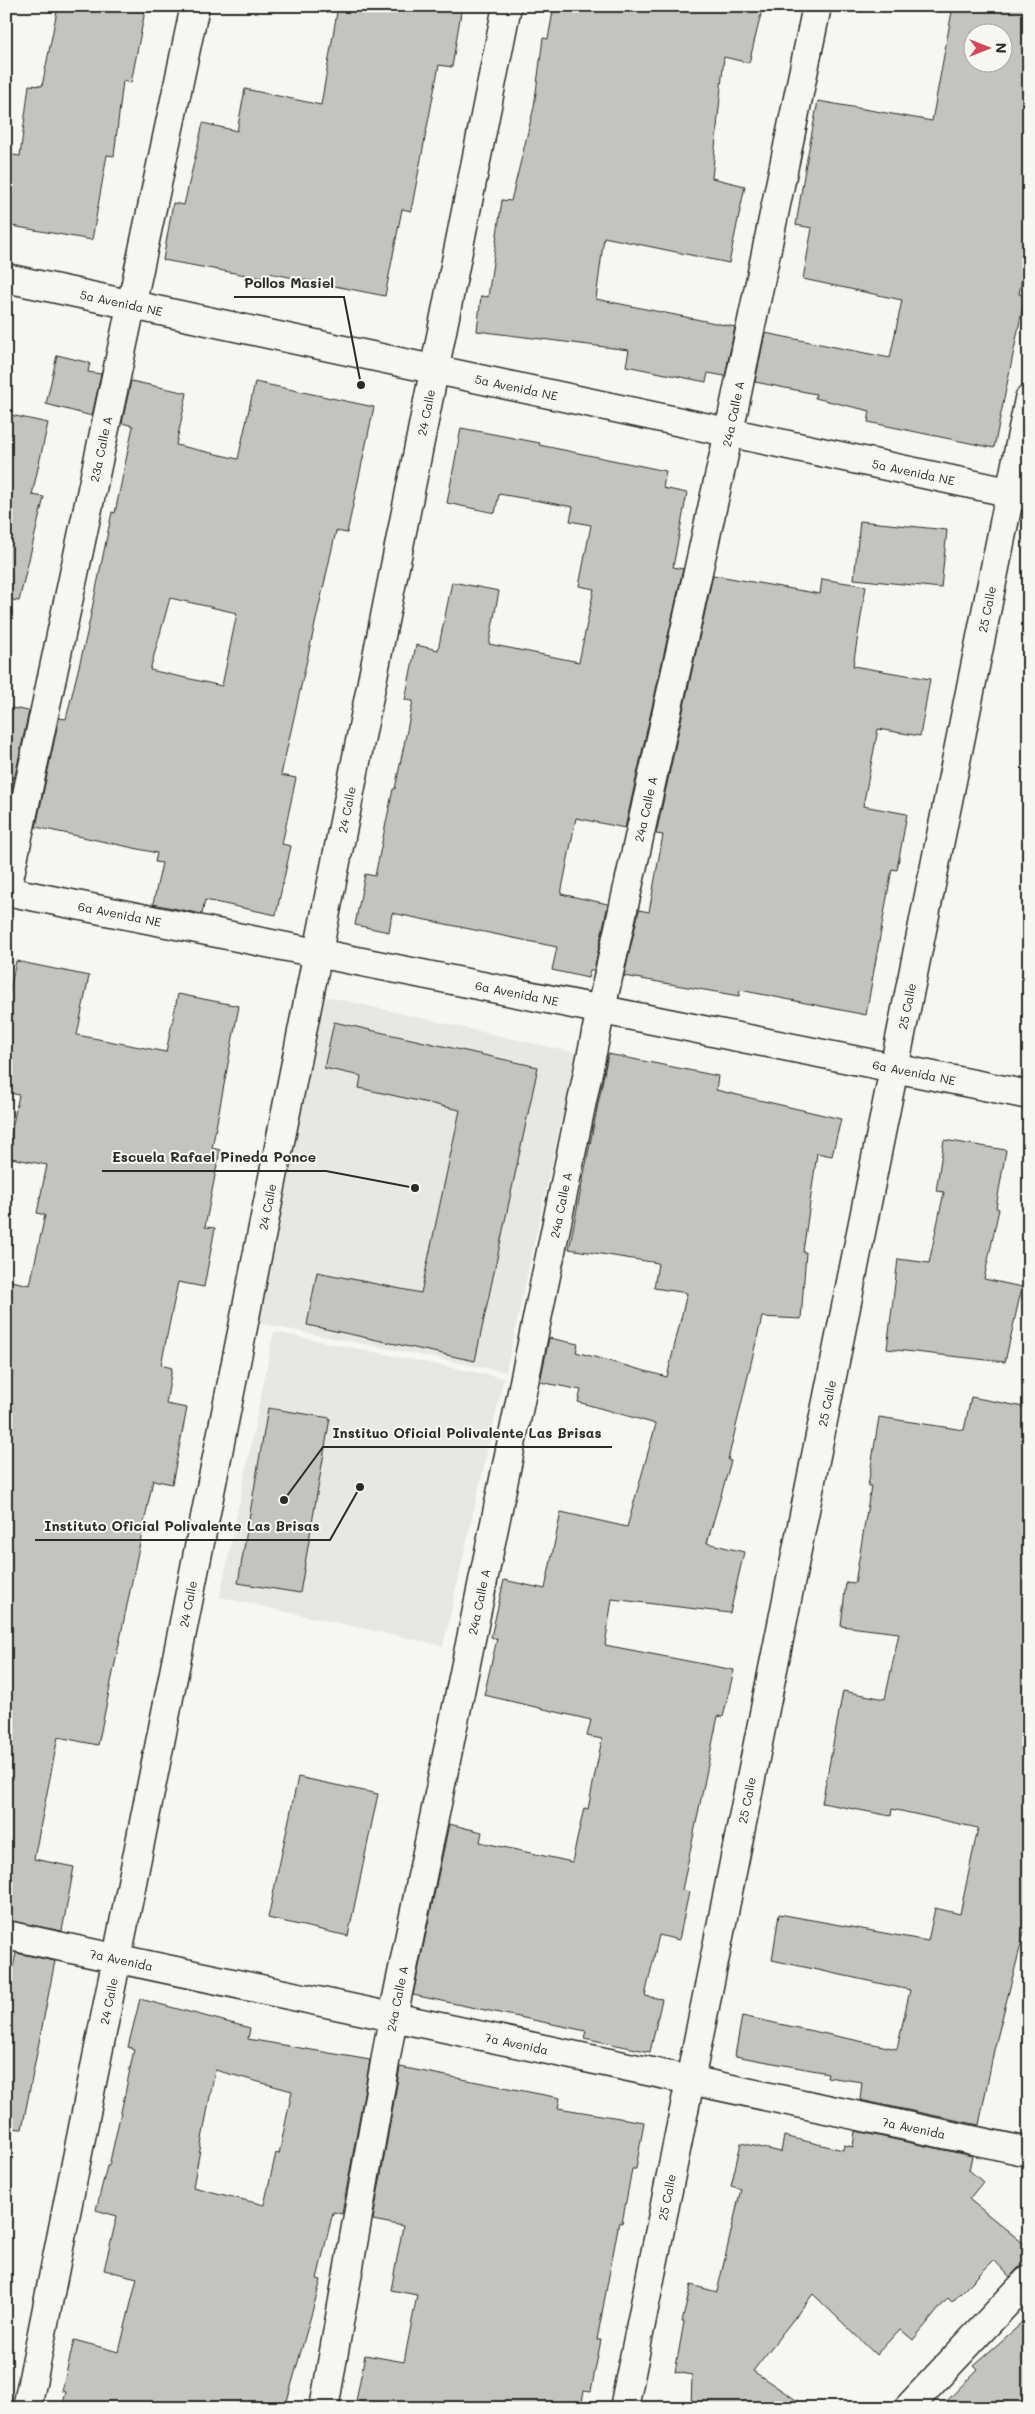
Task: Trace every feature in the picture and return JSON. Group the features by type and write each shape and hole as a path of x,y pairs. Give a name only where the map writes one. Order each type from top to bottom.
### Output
{"street":[{"name":"23a Calle A","path":"6,892 194,6"},
{"name":"24 Calle","path":"27,2408 507,6"},
{"name":"24a Calle A","path":"324,2408 393,2017 602,1010 729,432 817,6"},
{"name":"5a Avenida NE","path":"6,278 1019,494"},
{"name":"25 Calle","path":"624,2408 894,1068 1019,494 1029,399"},
{"name":"6a Avenida NE","path":"6,892 318,952 1029,1095"},
{"name":"7a Avenida","path":"6,1935 690,2080 1028,2148"},
{"path":"908,2408 1029,2279"}],"shaded area":[{"path":"324,996 576,1053 506,1372 257,1323"},
{"path":"274,1332 504,1378 443,1646 220,1597"}],"building":[{"path":"58,6 146,6 131,83 123,81 114,156 107,155 92,240 6,225 6,154 20,156 29,85 42,86"},
{"path":"338,6 462,6 452,67 439,65 411,211 402,209 385,296 269,273 268,279 163,260 173,203 184,205 203,123 237,131 245,89 321,105"},
{"path":"554,6 763,6 749,63 724,57 712,178 745,186 729,263 604,237 596,299 735,327 725,376 708,373 706,382 626,366 629,350 477,331 481,296 488,297 502,200 511,201 534,107 543,38 548,39"},
{"path":"953,6 1029,6 1029,241 1019,294 1025,296 994,448 868,422 870,411 815,398 816,394 755,382 765,333 890,358 902,300 803,279 812,228 796,225 818,101 932,121"},
{"path":"57,355 90,363 88,372 101,374 92,416 46,404"},
{"path":"131,381 187,393 176,445 238,459 255,382 374,407 347,533 336,531 281,775 296,778 282,844 291,846 276,915 205,900 202,914 153,904 162,863 155,862 157,853 36,827 59,718 66,719 86,638 112,512 115,513 133,426 122,423","holes":["170,598 237,613 222,686 150,670"]},
{"path":"6,414 48,423 32,495 44,497 19,601 6,599"},
{"path":"461,428 540,443 539,445 666,471 663,488 687,493 673,567 683,569 625,828 576,818 561,894 608,904 594,970 590,970 588,978 552,970 557,947 392,913 389,932 355,925 365,874 375,876 393,789 395,789 413,701 405,700 416,645 438,650 452,582 499,591 489,644 579,662 594,589 579,586 591,525 570,521 573,507 499,494 495,513 447,503"},
{"path":"860,521 947,530 941,588 854,579"},
{"path":"713,575 820,594 822,579 866,586 853,666 930,679 920,736 878,729 863,806 907,814 897,870 892,869 866,1015 740,990 739,996 624,976 639,910 649,912 663,835 656,834"},
{"path":"6,707 29,711 6,817"},
{"path":"16,961 89,976 77,1035 166,1052 178,994 239,1006 212,1148 220,1150 205,1227 215,1228 204,1287 178,1282 161,1365 172,1368 166,1404 187,1408 172,1484 153,1480 98,1745 58,1737 34,1859 74,1867 62,1931 6,1920 6,1280 30,1285 45,1215 37,1213 47,1165 6,1157 19,1095 6,1092 6,1009"},
{"path":"334,1022 538,1067 475,1361 307,1325 317,1272 421,1293 460,1110 359,1088 361,1076 324,1068"},
{"path":"608,1054 718,1076 716,1090 841,1119 832,1156 817,1153 803,1252 806,1252 801,1319 762,1317 728,1460 731,1461 707,1543 744,1552 730,1613 612,1599 605,1645 734,1670 723,1717 718,1716 682,1890 689,1892 679,1940 659,1935 645,1996 662,1999 650,2052 584,2038 586,2031 413,1995 449,1824 482,1832 480,1842 572,1862 584,1808 588,1809 602,1739 587,1736 591,1720 484,1695 497,1639 491,1637 504,1580 545,1589 561,1512 627,1527 656,1424 578,1402 581,1390 540,1382 549,1338 578,1344 576,1352 667,1377 687,1293 654,1288 658,1263 569,1249"},
{"path":"944,1140 1006,1150 996,1208 999,1209 984,1279 1022,1287 1005,1362 887,1349 898,1259 929,1263 944,1192 936,1191"},
{"path":"971,1397 1029,1408 1029,1913 994,2050 979,2125 860,2100 862,2082 827,2077 828,2073 735,2056 742,2016 897,2049 910,1990 772,1960 779,1914 928,1941 935,1908 960,1914 978,1828 892,1809 891,1816 822,1803 843,1691 885,1699 899,1633 841,1626 846,1582 855,1583 871,1486 868,1486 879,1417 964,1430"},
{"path":"268,1408 330,1418 300,1593 238,1583"},
{"path":"298,1777 378,1794 348,1936 268,1918"},
{"path":"16,1953 55,1961 22,2129 6,2128 6,2001"},
{"path":"140,1999 250,2028 248,2039 370,2060 342,2214 333,2212 317,2279 321,2280 285,2408 62,2408 66,2392 62,2391 74,2340 119,2352 137,2278 104,2270 117,2216 96,2210 107,2166 109,2166 134,2049 128,2047","holes":["215,2070 292,2091 279,2154 276,2153 264,2205 193,2187"]},
{"path":"400,2067 560,2098 558,2108 644,2122 636,2169 632,2169 622,2223 619,2222 597,2340 601,2340 591,2391 584,2390 581,2408 390,2408 356,2401 365,2355 404,2362 417,2295 391,2290 403,2226 373,2220"},
{"path":"855,2131 972,2156 969,2170 983,2182 969,2199 1029,2248 1029,2264 1018,2268 1010,2277 994,2260 952,2302 948,2298 913,2340 900,2329 876,2355 813,2294 753,2371 808,2408 691,2408 692,2375 675,2372 684,2322 682,2322 691,2285 717,2292 741,2189 731,2186 741,2143 781,2152 784,2136 843,2150 844,2145 853,2147"},
{"path":"1029,2317 1029,2408 940,2408 978,2369 974,2365"}],"place":[{"name":"Pollos Masiel","path":"361,385"},
{"name":"Escuela Rafael Pineda Ponce","path":"415,1188"},
{"name":"Instituto Oficial Polivalente Las Brisas","path":"360,1487"},
{"name":"Instituo Oficial Polivalente Las Brisas","path":"284,1500"}]}
